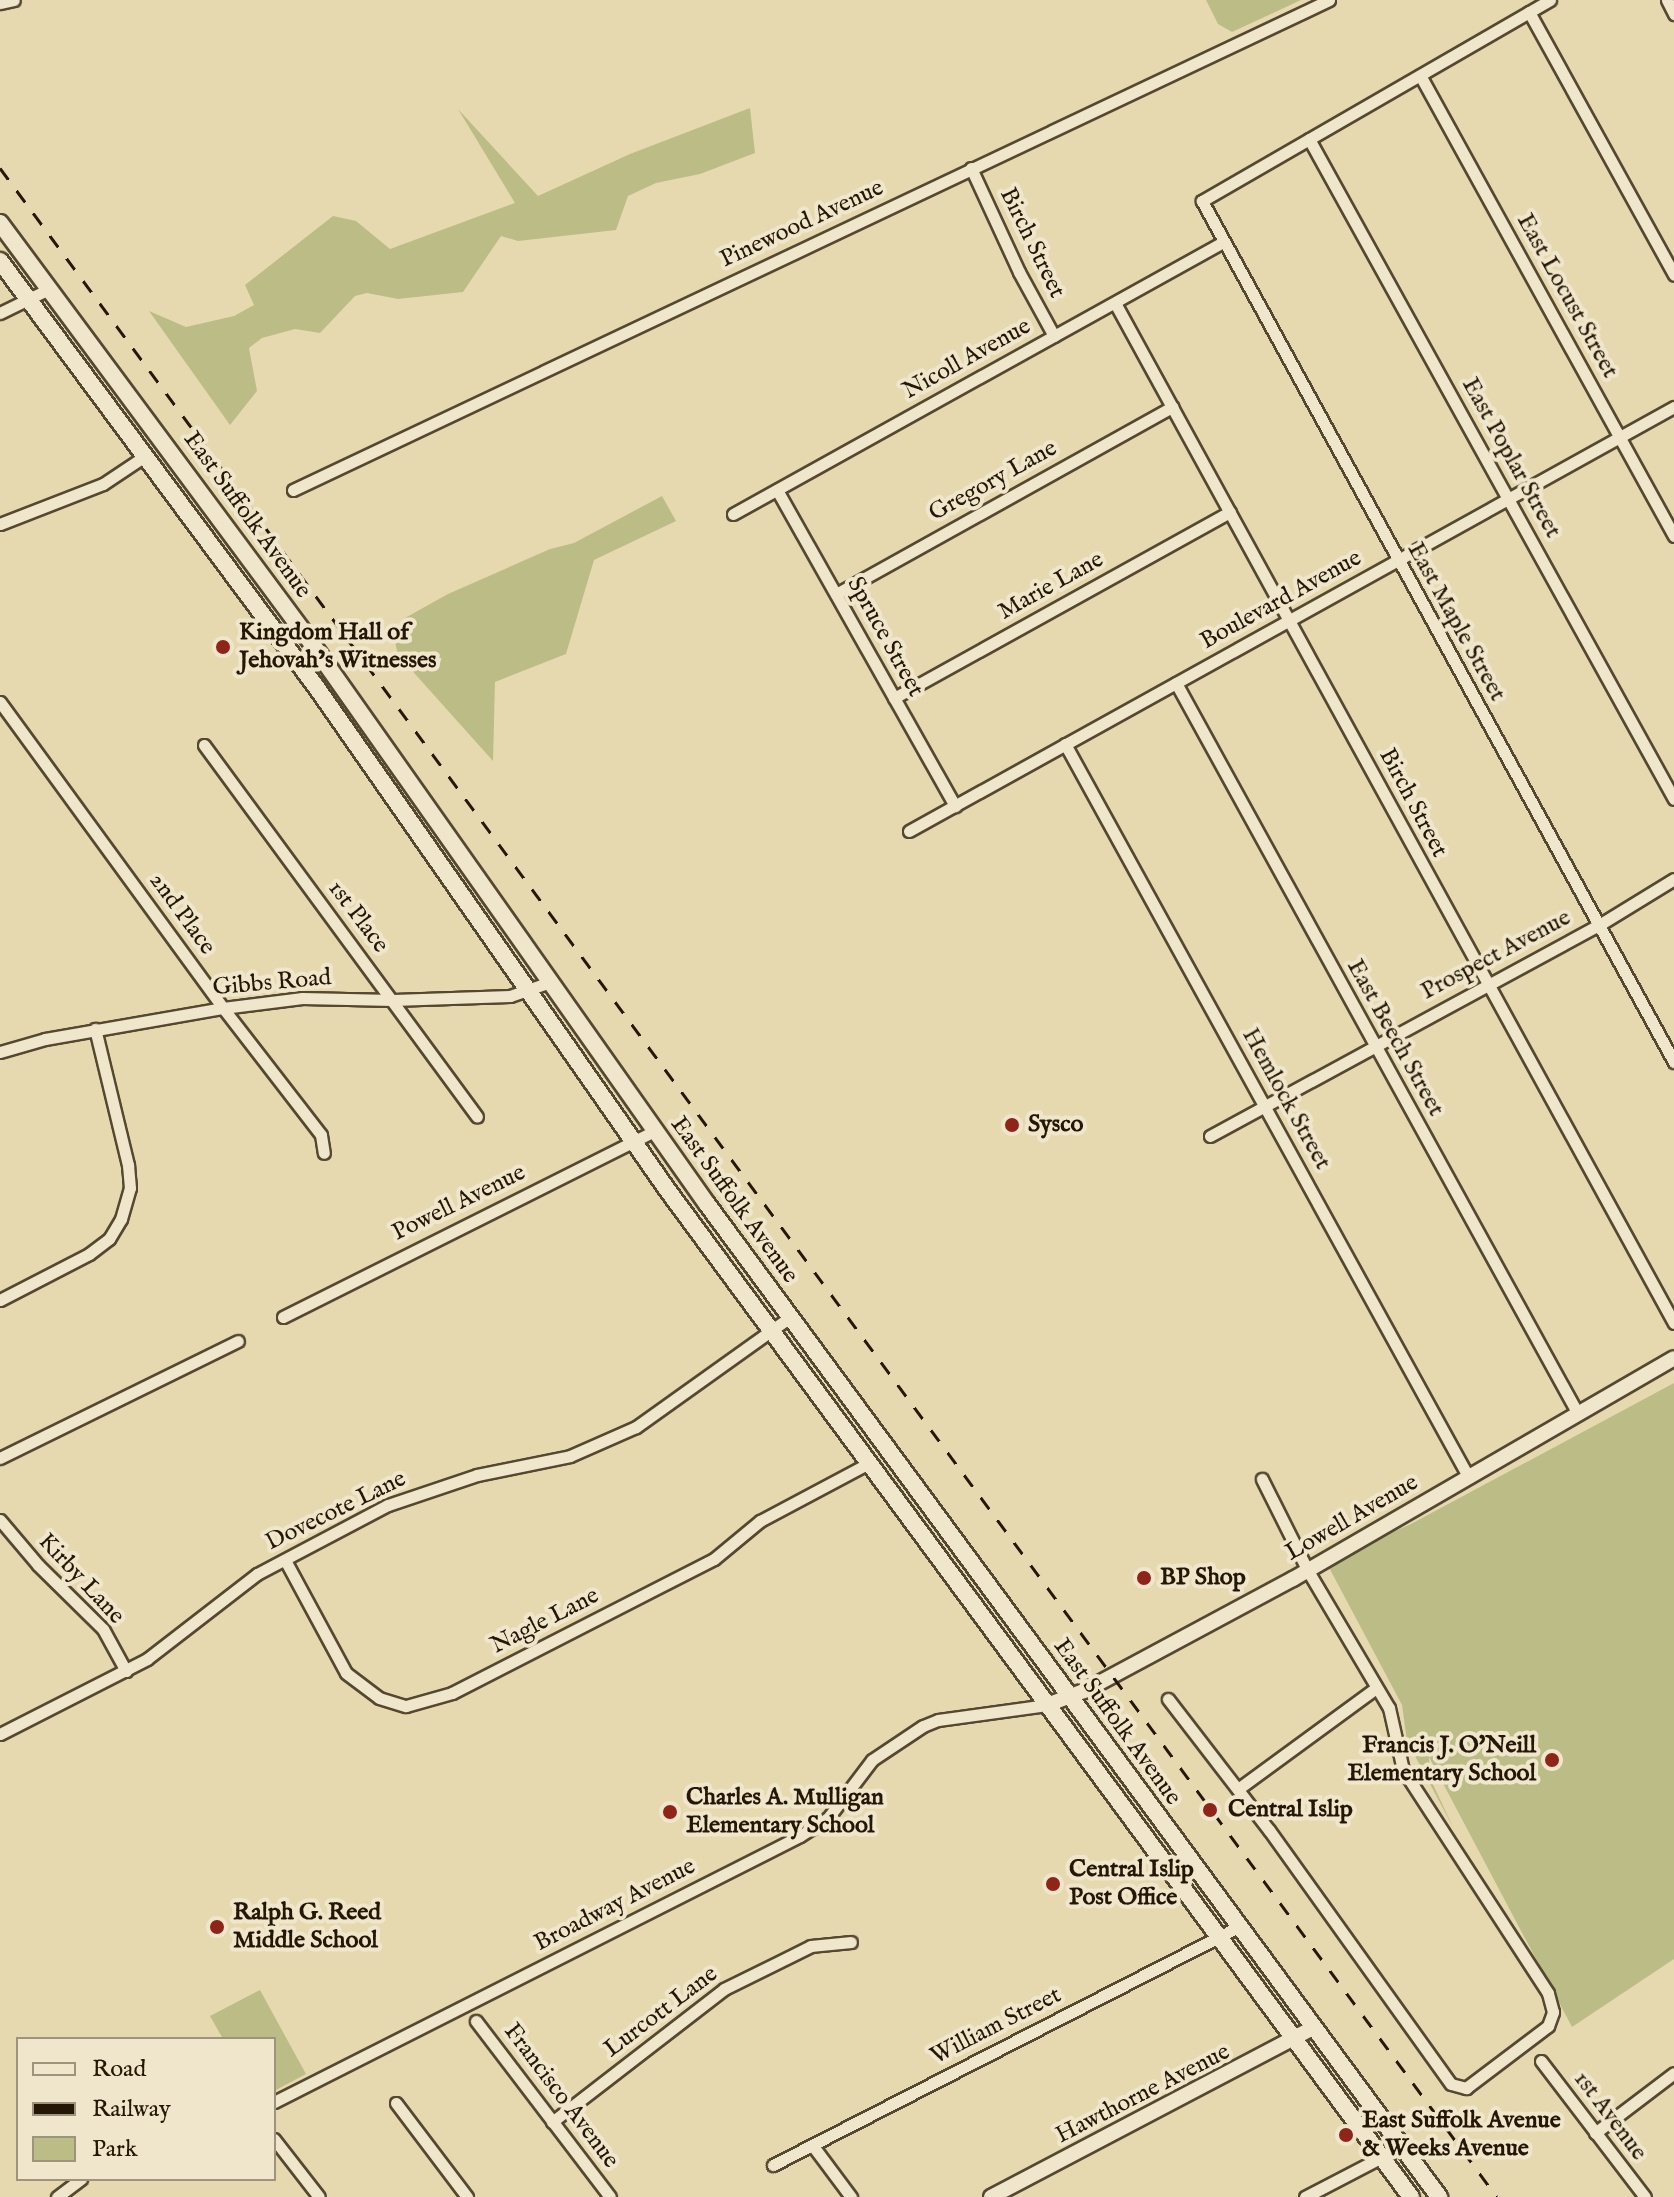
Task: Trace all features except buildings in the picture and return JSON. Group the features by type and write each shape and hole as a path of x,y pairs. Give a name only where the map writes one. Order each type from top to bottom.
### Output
{"main road":[{"name":"East Suffolk Avenue","path":"0,223 313,646 654,1131 1439,2197"},
{"name":"East Suffolk Avenue","path":"0,261 326,700 633,1142 1411,2197"}],"street":[{"path":"0,3 14,0"},
{"name":"Pinewood Avenue","path":"293,490 1329,0"},
{"path":"1309,139 1550,0"},
{"path":"1667,0 1674,14"},
{"path":"1529,12 1674,275"},
{"name":"East Locust Street","path":"1421,77 1674,536"},
{"name":"East Maple Street","path":"1309,139 1202,201 1396,560 1674,1062"},
{"name":"East Poplar Street","path":"1309,139 1674,799"},
{"name":"Birch Street","path":"971,168 1019,272 1054,336"},
{"name":"Nicoll Avenue","path":"733,514 1223,242"},
{"path":"0,313 49,289"},
{"name":"Birch Street","path":"1115,303 1674,1323"},
{"name":"Gregory Lane","path":"836,594 1172,407"},
{"name":"Boulevard Avenue","path":"909,831 1674,407"},
{"path":"0,524 103,484 145,456"},
{"name":"Spruce Street","path":"777,490 955,806"},
{"name":"Marie Lane","path":"894,698 1230,512"},
{"name":"East Beech Street","path":"1176,683 1578,1414"},
{"name":"2nd Place","path":"0,702 223,1008 321,1135 324,1153"},
{"name":"Hemlock Street","path":"1065,744 1468,1476"},
{"name":"1st Place","path":"204,745 477,1116"},
{"name":"Prospect Avenue","path":"1210,1136 1599,925 1674,879"},
{"name":"Gibbs Road","path":"0,1052 95,1029 223,1008 302,998 486,998 528,992 550,982"},
{"path":"0,1300 89,1254 109,1239 121,1219 130,1188 128,1165 95,1029"},
{"name":"Powell Avenue","path":"283,1317 654,1131"},
{"name":"Dovecote Lane","path":"0,1734 126,1671 172,1644 247,1582 388,1505 477,1475 538,1464 599,1445 673,1404 790,1317"},
{"path":"0,1458 238,1341"},
{"name":"Lowell Avenue","path":"1047,1705 1070,1698 1308,1571 1674,1358"},
{"name":"Nagle Lane","path":"285,1560 346,1673 379,1698 406,1706 452,1693 714,1559 760,1521 869,1463"},
{"path":"1168,1699 1238,1789 1451,2084 1466,2088 1548,2026 1553,2012 1548,1993 1403,1770 1389,1708 1308,1571 1262,1479"},
{"name":"Kirby Lane","path":"0,1520 38,1565 103,1629 126,1671"},
{"path":"1238,1789 1376,1688"},
{"name":"Broadway Avenue","path":"276,2101 800,1836 828,1818 872,1760 923,1726 938,1720 1047,1705"},
{"name":"William Street","path":"773,2165 1238,1927"},
{"name":"Lurcott Lane","path":"552,2122 724,1989 811,1946 851,1942"},
{"name":"Francisco Avenue","path":"476,2021 610,2197"},
{"name":"Hawthorne Avenue","path":"991,2197 1313,2028"},
{"name":"1st Avenue","path":"1541,2061 1645,2197"},
{"path":"1595,2133 1674,2073"},
{"path":"396,2103 467,2197"},
{"path":"276,2142 319,2197"},
{"path":"813,2146 851,2197"},
{"path":"1305,2197 1401,2147"},
{"path":"57,2197 78,2181"}],"green space":[{"path":"1206,0 1301,0 1232,32 1218,24"},
{"path":"750,108 755,153 700,174 656,183 628,196 616,230 518,241 501,236 463,292 398,299 367,293 355,296 320,333 295,329 262,338 249,348 257,391 230,425 149,311 186,327 234,316 254,305 245,285 333,216 356,221 390,249 515,203 458,109 538,196 630,154"},
{"path":"662,496 676,521 594,560 566,654 495,682 493,761 398,655 395,642 405,618 448,594 550,549 574,543"},
{"name":"Francis J. O'Neill Elementary School","path":"1674,1383 1674,1959 1572,2027 1429,1757 1430,1778 1453,1827 1407,1741 1402,1705 1325,1560 1409,1525"},
{"path":"260,1990 306,2074 276,2090 276,2037 222,2037 210,2016"}],"railway":[{"path":"0,168 1497,2197"}],"place":[{"name":"Kingdom Hall of Jehovah’s Witnesses","path":"223,647"},
{"name":"Sysco","path":"1012,1125"},
{"name":"BP Shop","path":"1144,1578"},
{"name":"Francis J. O'Neill Elementary School","path":"1552,1760"},
{"name":"Central Islip","path":"1210,1810"},
{"name":"Charles A. Mulligan Elementary School","path":"670,1812"},
{"name":"Central Islip Post Office","path":"1053,1884"},
{"name":"Ralph G. Reed Middle School","path":"217,1927"},
{"name":"East Suffolk Avenue & Weeks Avenue","path":"1346,2135"}]}
